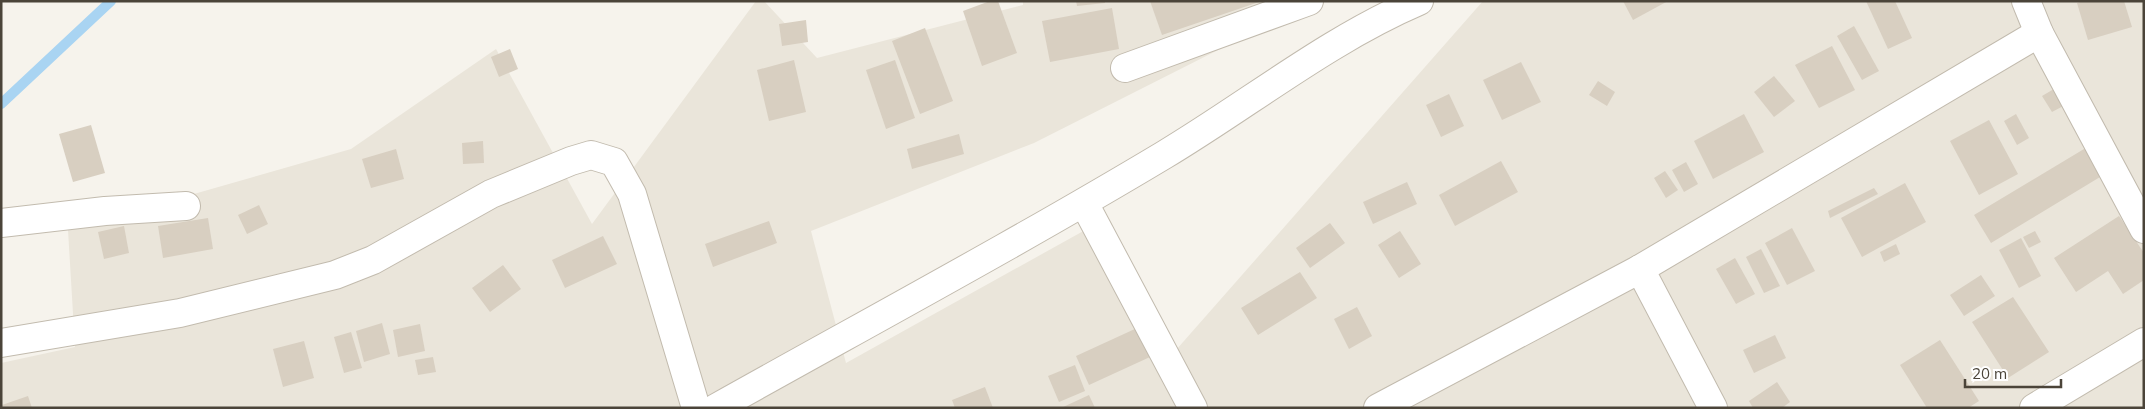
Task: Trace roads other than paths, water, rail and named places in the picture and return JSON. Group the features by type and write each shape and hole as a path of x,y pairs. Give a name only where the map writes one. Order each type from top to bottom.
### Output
{"street":[{"path":"1125,68 1309,1"},
{"path":"716,408 1084,203 1170,151 1338,44 1388,14 1419,1"},
{"path":"2026,1 2039,33 2144,229"},
{"path":"1378,408 1640,269 2039,33"},
{"path":"1,343 180,314 335,275 373,260 491,194 591,154 614,162 632,194 696,408"},
{"path":"1084,203 1193,408"},
{"path":"1,223 105,211 186,206"},
{"path":"1640,269 1713,408"},
{"path":"2034,408 2144,342"}],"waterway":[{"path":"1,104 111,1"}]}
